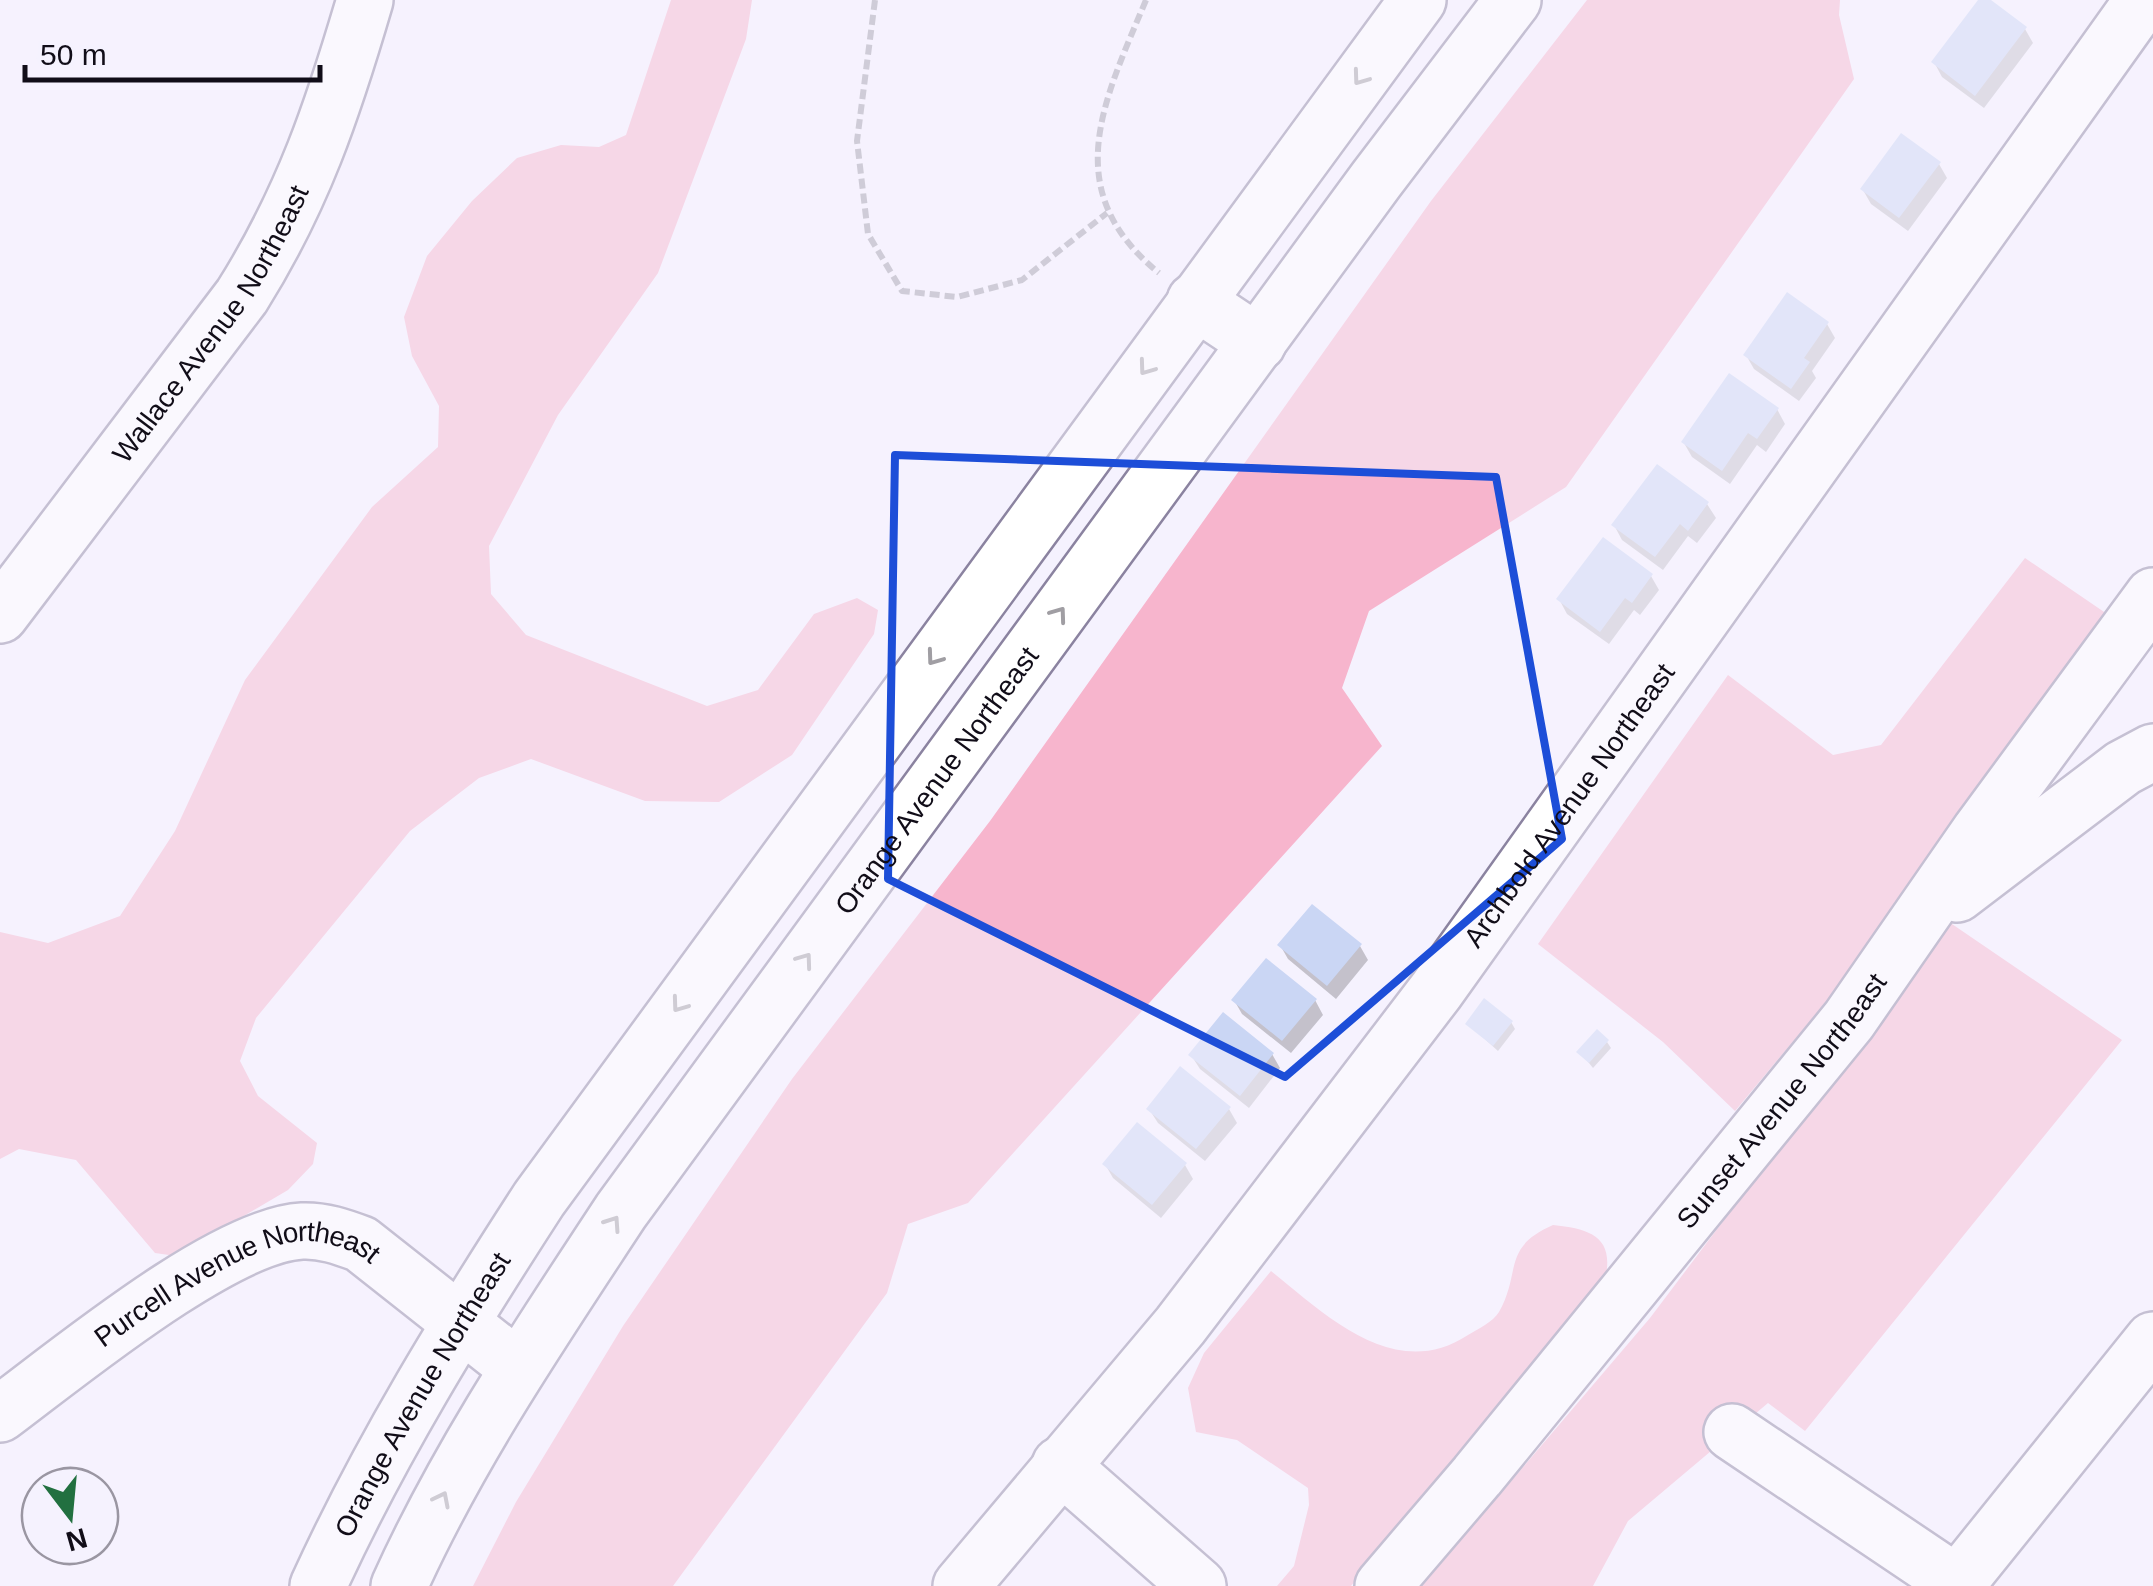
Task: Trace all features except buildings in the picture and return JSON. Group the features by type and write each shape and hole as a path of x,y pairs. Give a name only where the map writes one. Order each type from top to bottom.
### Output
{"main road":[{"name":"Wallace Avenue Northeast","path":"0,615 242,296 267,256 303,187 340,86 365,0"},
{"name":"Orange Avenue Northeast","path":"318,1586 386,1446 460,1321 540,1198 1418,0"},
{"name":"Orange Avenue Northeast","path":"398,1586 458,1469 518,1368 621,1211 1512,0"},
{"name":"Archbold Avenue Northeast","path":"961,1586 1180,1326 1436,991 2142,0"},
{"path":"1196,301 1258,343"},
{"name":"Sunset Avenue Northeast","path":"1383,1586 1849,1020 1980,831 2153,596"},
{"path":"1912,930 2123,768 2153,752"},
{"name":"Purcell Avenue Northeast","path":"0,1414 116,1328 226,1256 256,1242 300,1230 332,1233 362,1244 518,1368"},
{"path":"1732,1432 1958,1585 2153,1340"},
{"path":"1060,1465 1198,1586"}],"path":[{"path":"875,0 858,141 868,234 902,291 956,298 1022,280 1107,213"},
{"path":"1146,0 1096,140 1096,177 1107,213 1123,237 1154,269 1196,301"}],"highlighted area":[{"path":"895,455 1496,477 1562,839 1285,1077 888,879"}],"shaded area":[{"path":"671,0 752,0 746,39 658,273 558,415 489,546 491,594 526,635 707,706 758,690 814,614 857,598 878,610 874,634 792,755 719,802 645,801 531,759 479,778 410,831 256,1018 240,1061 258,1096 317,1143 313,1164 288,1190 176,1256 155,1253 76,1160 19,1149 0,1159 0,932 48,943 120,916 175,831 245,680 372,507 438,447 439,406 412,356 404,317 427,256 472,201 517,158 561,145 599,147 626,135"},
{"path":"1587,0 1840,0 1839,15 1854,79 1566,487 1369,611 1342,688 1382,746 968,1203 908,1224 887,1293 673,1586 473,1586 516,1502 623,1326 792,1079 990,821 1431,201"},
{"path":"2025,558 2110,616 1955,816 1826,1002 1735,1111 1663,1042 1538,944 1728,675 1833,755 1881,745"},
{"path":"1949,922 2122,1040 1805,1431 1768,1403 1628,1521 1593,1586 1422,1586 1650,1318"},
{"path":"1553,1225 1579,1229 1597,1238 1606,1254 1605,1280 1351,1586 1277,1586 1294,1566 1309,1505 1308,1488 1237,1440 1196,1432 1188,1388 1204,1353 1271,1271 1315,1307 1363,1338 1388,1348 1414,1352 1441,1348 1496,1316 1519,1252"}]}
